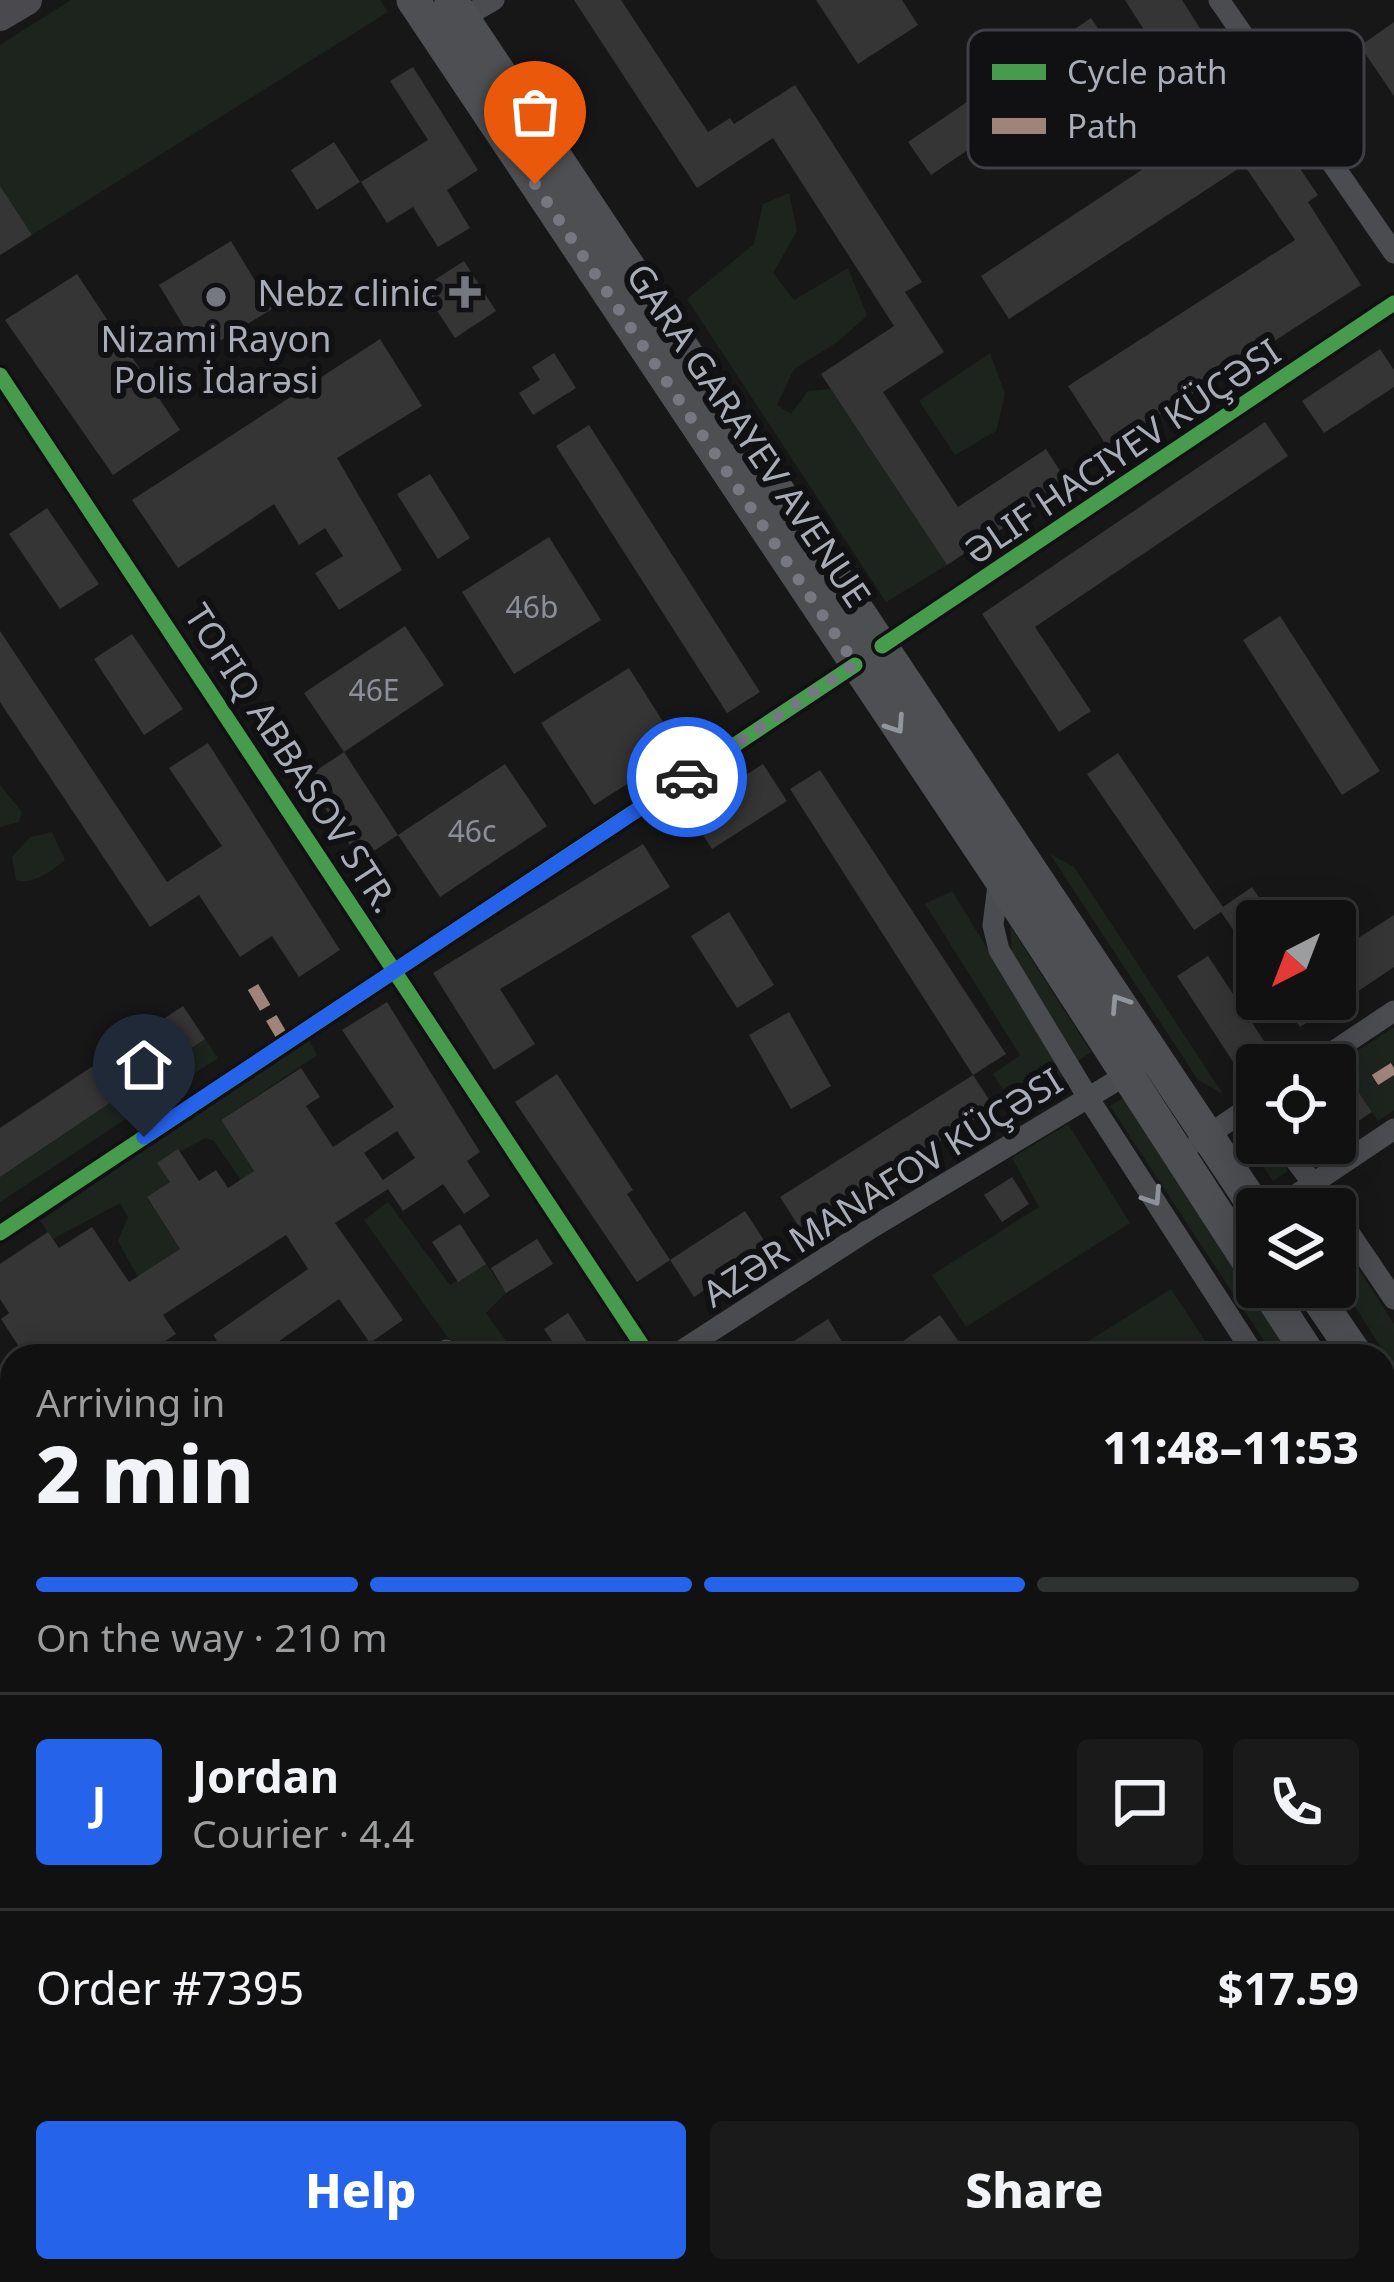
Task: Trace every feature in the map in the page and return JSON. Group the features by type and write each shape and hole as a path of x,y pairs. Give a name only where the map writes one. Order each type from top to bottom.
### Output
{"main road":[{"name":"GARA GARAYEV AVENUE","path":"412,0 449,17 1140,1066 1179,1154 1236,1219"},
{"name":"GARA GARAYEV AVENUE","path":"868,655 999,877 1140,1066 1208,1135 1243,1188"},
{"path":"1278,1308 1302,1344"},
{"path":"1324,1308 1349,1344"}],"street":[{"path":"0,16 27,0"},
{"path":"449,17 494,0"},
{"path":"1219,0 1240,30"},
{"path":"1335,168 1394,253"},
{"path":"0,1233 1394,303"},
{"name":"TOFIQ ABBASOV STR.","path":"0,375 642,1344"},
{"path":"999,877 993,926 999,950 1246,1344"},
{"path":"1344,1044 1394,1011"},
{"name":"AZƏR MANAFOV KÜÇƏSI","path":"692,1344 873,1227 1140,1066"},
{"path":"1179,1154 1236,1118"},
{"path":"1356,1154 1394,1129"},
{"path":"1299,1164 1319,1188"},
{"path":"1309,1188 1342,1164"},
{"path":"1356,1243 1394,1299"}],"shaded area":[{"path":"71,0 380,0 388,12 0,255 0,45"},
{"path":"789,193 797,231 773,273 794,300 848,268 867,316 836,343 794,369 777,405 791,414 808,391 831,389 947,565 886,602 687,299 754,244 763,204"},
{"path":"990,353 1005,394 996,431 955,455 919,401"},
{"path":"0,785 22,812 19,822 0,827"},
{"path":"52,832 65,860 36,879 16,880 12,857 30,837"},
{"path":"1050,854 1074,867 1223,1094 1198,1080"},
{"path":"952,891 1065,1075 1015,1108 993,1074 1020,1055 925,904"},
{"path":"1010,926 1091,1052 1078,1061 1012,951"},
{"path":"1394,1027 1394,1110 1378,1121 1356,1088 1356,1052"},
{"path":"308,1038 317,1055 221,1120 254,1171 241,1180 214,1141 206,1138 158,1163 170,1182 147,1198 180,1249 138,1277 118,1241 128,1217 120,1203 53,1239 40,1221"},
{"path":"205,1039 218,1058 0,1202 0,1177"},
{"path":"1132,1092 1236,1250 1236,1298 1110,1106"},
{"path":"1068,1124 1130,1223 966,1327 932,1275 1039,1207 1012,1158"},
{"path":"1261,1164 1283,1164 1288,1171 1273,1181"},
{"path":"388,1202 450,1285 486,1264 506,1293 486,1313 508,1344 452,1344 364,1220"},
{"path":"1356,1265 1394,1324 1394,1344 1379,1344 1356,1308"},
{"path":"1171,1289 1207,1344 1084,1344"},
{"path":"1243,1308 1274,1308 1298,1344 1266,1344"}],"building":[{"path":"574,0 621,0 708,132 730,118 734,124 795,85 922,282 905,292 944,352 883,392 958,507 1046,449 1069,485 947,565 821,374 894,326 773,138 697,188"},
{"path":"816,0 902,0 918,25 858,64"},
{"path":"1125,0 1182,0 1201,30 1144,30"},
{"path":"1091,18 1099,30 1073,30"},
{"path":"1394,22 1394,96 1364,52 1364,43"},
{"path":"413,67 478,170 447,190 470,228 438,247 413,207 387,223 361,182 428,140 390,81"},
{"path":"968,101 968,150 931,175 908,142"},
{"path":"334,142 360,182 317,210 291,170"},
{"path":"1145,168 1239,168 1009,319 981,276"},
{"path":"1246,168 1300,168 1318,195 1308,202 1361,285 1108,448 1068,386 1295,240"},
{"path":"0,186 32,235 0,255"},
{"name":"Nizami Rayon Polis İdarəsi","path":"231,241 272,309 200,353 159,285"},
{"path":"464,261 496,311 455,338 422,288"},
{"path":"77,274 180,430 113,475 5,320"},
{"path":"380,339 422,406 337,458 402,570 339,610 315,573 343,556 325,528 299,545 274,504 178,568 132,500"},
{"path":"1380,349 1394,370 1394,387 1324,433 1302,401"},
{"path":"554,353 576,388 533,415 519,393 540,380 532,367"},
{"path":"1265,422 1288,456 1035,627 1091,711 1059,732 982,614"},
{"path":"589,425 760,692 727,713 556,446"},
{"path":"430,474 470,538 438,559 397,494"},
{"path":"47,508 99,584 60,609 9,534"},
{"path":"549,537 601,620 514,674 462,592"},
{"path":"1280,616 1380,771 1342,795 1243,640"},
{"path":"405,626 444,685 344,752 304,693"},
{"path":"0,631 167,882 222,846 169,768 208,743 340,950 299,977 272,936 240,957 199,895 150,927 0,702"},
{"path":"132,634 183,709 144,735 94,659"},
{"path":"629,668 681,750 594,805 541,723"},
{"path":"344,752 398,835 360,860 305,778"},
{"path":"1118,753 1223,907 1252,887 1261,900 1236,900 1236,934 1221,912 1194,930 1087,774"},
{"path":"505,764 547,826 440,897 398,835"},
{"path":"763,764 787,801 712,849 688,812"},
{"path":"820,770 1006,1054 973,1075 790,789"},
{"path":"643,844 670,887 500,989 535,1044 494,1070 433,973"},
{"path":"729,912 774,985 737,1008 691,936"},
{"path":"1394,915 1394,967 1356,993 1356,939"},
{"path":"1208,956 1236,998 1236,1020 1250,1020 1266,1044 1236,1044 1236,1066 1177,976"},
{"path":"387,1002 480,1152 467,1161 490,1196 464,1214 443,1184 403,1211 388,1189 335,1223 403,1320 370,1343 339,1299 275,1344 219,1344 213,1335 308,1269 286,1235 163,1315 176,1334 161,1344 17,1344 1,1319 9,1313 0,1299 0,1264 48,1232 59,1248 92,1227 129,1282 180,1249 147,1197 170,1182 157,1163 178,1149 199,1181 216,1170 228,1188 254,1171 221,1120 301,1068 320,1097 306,1106 333,1147 394,1107 342,1030","holes":["397,1131 415,1158 383,1180 364,1153"]},
{"path":"183,1006 205,1039 0,1177 0,1128"},
{"path":"789,1012 831,1086 791,1109 749,1035"},
{"path":"557,1074 633,1190 627,1194 670,1260 637,1282 515,1102"},
{"path":"973,1075 994,1107 801,1230 780,1197"},
{"path":"1356,1088 1372,1112 1356,1123"},
{"path":"1012,1177 1029,1204 1002,1222 984,1195"},
{"path":"745,1211 769,1248 694,1297 670,1260"},
{"path":"460,1224 486,1264 458,1282 432,1242"},
{"path":"537,1239 553,1264 506,1293 491,1268"},
{"path":"568,1313 588,1344 554,1344 544,1329"},
{"path":"940,1315 961,1344 899,1344"},
{"path":"828,1319 844,1344 789,1344"}],"marked path":[{"path":"253,987 286,1043"},
{"path":"1375,1080 1394,1068"}],"cycle path":[{"name":"ƏLIF HACIYEV KÜÇƏSI","path":"882,646 1394,303"},
{"path":"0,375 641,1344"},
{"path":"0,1233 855,665"}],"way so far":[{"path":"535,184 855,664 687,777"}],"place":[{"name":"Nebz clinic","path":"465,292"},
{"name":"Nizami Rayon Polis İdarəsi","path":"216,297"}],"route":[{"path":"144,1137 687,777"}]}
